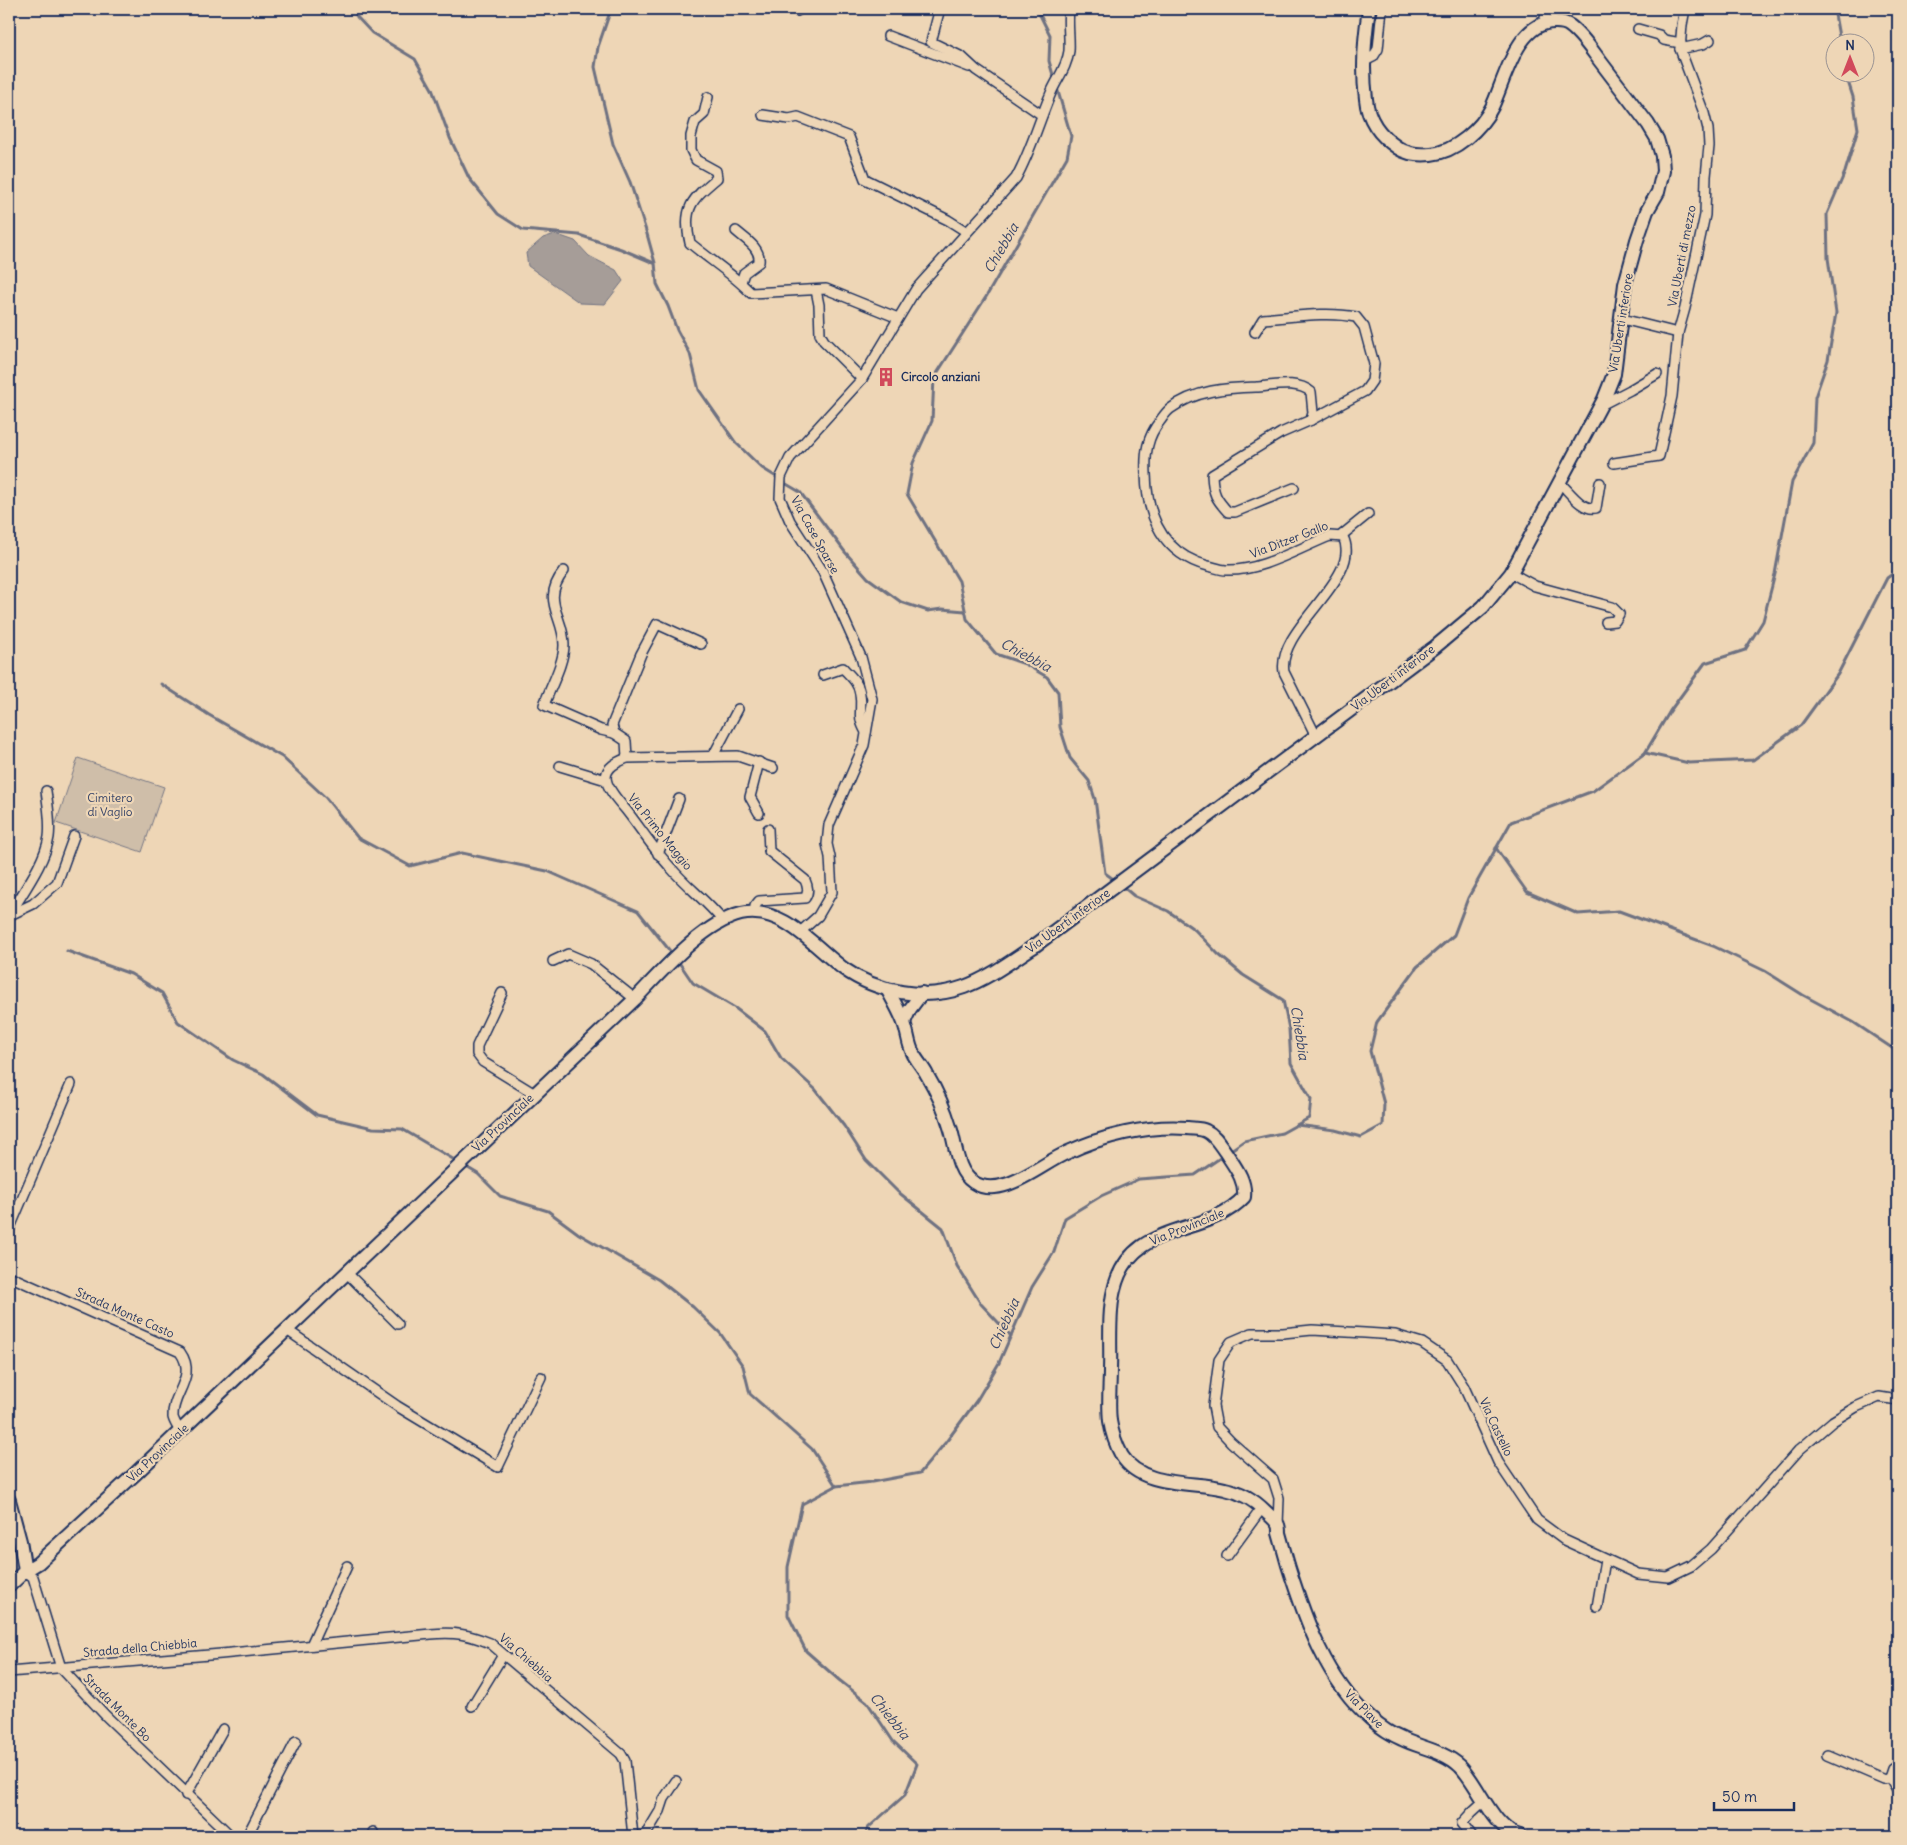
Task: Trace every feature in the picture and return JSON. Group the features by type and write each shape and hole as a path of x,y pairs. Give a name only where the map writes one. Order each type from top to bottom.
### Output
{"main road":[{"path":"1369,9 1363,62 1367,109 1375,127 1384,139 1403,151 1423,155 1441,153 1456,145 1476,130 1491,108 1501,83 1523,40 1534,28 1544,23"},
{"name":"Via Uberti inferiore","path":"722,920 741,914 755,913 779,918 845,970 887,990 907,993 942,992 963,987 986,978 1033,948 1464,624 1483,607 1511,573 1601,405 1614,374 1626,284 1637,240 1647,211 1658,192 1662,171 1662,156 1657,139 1648,124 1583,38 1566,24 1544,23"},
{"name":"Via Provinciale","path":"9,1586 25,1571 38,1563 180,1432 676,958 722,920"},
{"name":"Via Provinciale","path":"887,990 904,1022 912,1052 928,1076 950,1127 957,1155 964,1172 971,1181 978,1185 994,1187 1008,1184 1027,1176 1064,1153 1095,1141 1136,1131 1177,1127 1203,1130 1212,1134 1220,1144 1242,1179 1245,1190 1244,1198 1223,1213 1167,1233 1143,1244 1130,1258 1114,1290 1111,1321 1110,1419 1114,1442 1124,1459 1133,1468 1156,1479 1225,1488 1247,1496 1278,1525"},
{"path":"904,1022 910,1009 922,993"},
{"path":"9,1500 20,1541 25,1571"},
{"name":"Via Piave","path":"1278,1525 1302,1609 1323,1655 1340,1684 1369,1717 1385,1730 1403,1740 1445,1755 1460,1766 1501,1824 1513,1834 1520,1836"}],"street":[{"name":"Via Case Sparse","path":"799,933 818,916 832,892 830,857 827,844 829,825 864,745 872,699 861,657 823,572 790,521 780,498 783,471 790,458 862,379 916,289 1016,178 1026,160 1052,91 1064,69 1069,51 1069,9"},
{"path":"1363,62 1373,58 1378,49 1382,9"},
{"path":"1544,23 1547,9"},
{"name":"Via Uberti di mezzo","path":"1614,463 1659,456 1672,396 1678,333 1686,308 1705,215 1709,146 1708,129 1681,46 1685,9"},
{"path":"939,12 931,42 962,57 976,70 1042,115"},
{"path":"1638,29 1659,35 1664,40 1681,46 1703,44 1710,40"},
{"path":"888,36 976,70"},
{"path":"708,96 704,114 695,122 691,136 692,150 696,160 716,171 718,178 690,204 688,211 690,242 718,266 741,282 752,293 826,289 898,318"},
{"path":"763,115 789,119 798,117 850,137 865,179 948,220 966,232"},
{"path":"736,231 758,251 760,257 759,262 744,273 741,282"},
{"path":"816,290 820,305 820,334 824,341 862,379"},
{"path":"1255,332 1263,319 1325,314 1343,314 1356,317 1364,327 1374,364 1372,381 1365,391 1312,420 1281,433 1212,475 1213,491 1218,501 1228,512 1235,512 1294,488"},
{"path":"1622,319 1678,333"},
{"path":"1601,405 1657,374"},
{"name":"Via Ditzer Gallo","path":"1312,420 1314,413 1311,392 1300,385 1225,388 1194,395 1168,410 1152,431 1145,453 1146,495 1158,529 1176,551 1196,563 1225,570 1249,569 1330,536 1342,535 1347,547 1342,568 1327,592 1286,647 1283,663 1284,672 1316,736"},
{"path":"1560,483 1583,505 1591,509 1596,508 1600,483"},
{"path":"1342,535 1368,514"},
{"path":"564,570 555,585 553,601 563,633 564,646 562,658 544,705 602,730 614,733 626,741 627,758"},
{"path":"1511,573 1542,588 1612,607 1619,614 1615,621 1606,622"},
{"path":"614,733 612,725 627,686 648,638 657,624 701,644"},
{"path":"823,675 843,668 855,682 860,693 859,721 866,732"},
{"path":"712,756 738,709"},
{"path":"560,766 606,780 607,770 616,762 627,758 738,756 773,768"},
{"path":"759,762 750,797 759,813"},
{"name":"Via Primo Maggio","path":"606,780 613,793 658,854 722,920"},
{"path":"9,916 37,867 47,845 49,821 46,791"},
{"path":"658,854 679,799"},
{"path":"755,913 755,906 758,901 798,900 805,898 808,894 805,880 768,851 768,829"},
{"path":"9,916 33,904 57,883 74,836"},
{"path":"553,961 568,954 591,964 635,999"},
{"path":"502,993 477,1046 477,1054 483,1062 535,1094"},
{"path":"9,1230 71,1084"},
{"path":"347,1273 398,1324"},
{"name":"Strada Monte Casto","path":"9,1276 180,1352 185,1359 186,1373 173,1418 180,1432"},
{"path":"287,1330 397,1406 498,1467 541,1377"},
{"name":"Via Castello","path":"1278,1525 1279,1498 1272,1479 1217,1427 1213,1406 1219,1360 1231,1342 1252,1333 1284,1333 1312,1330 1395,1335 1422,1343 1447,1360 1464,1387 1498,1462 1537,1520 1564,1540 1638,1574 1668,1577 1691,1566 1712,1549 1799,1450 1833,1422 1856,1407 1879,1397 1898,1400"},
{"path":"1227,1556 1262,1508"},
{"path":"1597,1607 1605,1560"},
{"path":"311,1645 347,1566"},
{"name":"Strada Monte Bo","path":"25,1571 33,1577 60,1668 106,1716 231,1836"},
{"name":"Via Chiebbia","path":"221,1654 454,1632 471,1635 490,1643 620,1754 625,1761 633,1836"},
{"name":"Strada della Chiebbia","path":"9,1672 221,1654"},
{"path":"472,1706 503,1655"},
{"path":"186,1794 223,1729"},
{"path":"247,1836 296,1741"},
{"path":"1828,1755 1884,1779 1889,1776 1892,1768 1898,1764"},
{"path":"1889,1776 1898,1792"},
{"path":"643,1836 660,1811 664,1800 676,1781"},
{"path":"1472,1836 1462,1823 1484,1801"}],"green space":[{"name":"Cimitero di Vaglio","path":"78,758 164,787 142,852 56,823"}],"shaded area":[{"path":"555,234 575,241 589,256 616,270 623,281 605,304 580,303 528,266 526,253 543,238"}],"waterway":[{"path":"354,9 357,17 372,33 415,59 432,89 450,138 469,178 498,214 523,230 579,235 621,249 654,263"},
{"path":"611,9 598,47 595,67 613,144 630,182 647,234 655,263 657,284 677,330 690,354 699,390 736,443 762,468 778,478"},
{"name":"Chiebbia","path":"1037,9 1050,35 1049,61 1055,82"},
{"path":"1834,9 1838,32"},
{"path":"1297,1125 1335,1130 1361,1137 1383,1125 1384,1104 1370,1051 1377,1022 1417,967 1454,935 1468,898 1511,822 1593,791 1645,753 1670,711 1705,663 1745,650 1763,621 1775,574 1792,482 1813,443 1815,397 1828,360 1836,313 1828,258 1827,214 1845,172 1858,129 1853,97 1848,82"},
{"name":"Chiebbia","path":"1057,88 1071,136 1067,157 986,297 934,378 932,421 913,463 907,494 959,581 967,619 996,654 1025,664 1047,677 1058,692 1060,727 1070,758 1089,781 1095,799 1105,873 1116,881"},
{"path":"783,482 800,492 845,552 868,578 901,602 928,611 942,609 965,611"},
{"path":"1645,753 1689,763 1753,760 1801,725 1838,674 1887,578 1898,570"},
{"path":"161,684 209,715 282,757 326,798 358,838 410,866 462,853 547,871 638,911 674,956"},
{"path":"1496,848 1527,892 1578,914 1619,911 1713,946 1765,971 1803,995 1853,1022 1898,1052"},
{"name":"Chiebbia","path":"1121,885 1134,896 1168,911 1195,930 1218,954 1243,975 1283,1000 1289,1029 1291,1063 1311,1099 1309,1118 1282,1133 1244,1141 1228,1152"},
{"path":"67,951 131,974 162,993 178,1022 233,1060 263,1074 317,1115 373,1128 402,1129 458,1162"},
{"path":"678,961 693,983 735,1008 765,1031 781,1058 815,1089 844,1126 866,1160 897,1191 943,1228 957,1266 981,1304 1011,1336"},
{"name":"Chiebbia","path":"865,1836 868,1828 905,1795 917,1764 893,1741 867,1702 806,1651 788,1615 788,1567 802,1504 836,1486 872,1482 920,1473 977,1400 999,1363 1032,1287 1054,1252 1065,1218 1101,1196 1139,1179 1195,1175 1223,1156"},
{"path":"463,1165 478,1174 500,1196 548,1211 579,1234 659,1280 693,1307 720,1333 743,1366 750,1394 812,1449 836,1486"}],"place":[{"name":"Circolo anziani","path":"886,377"}]}
